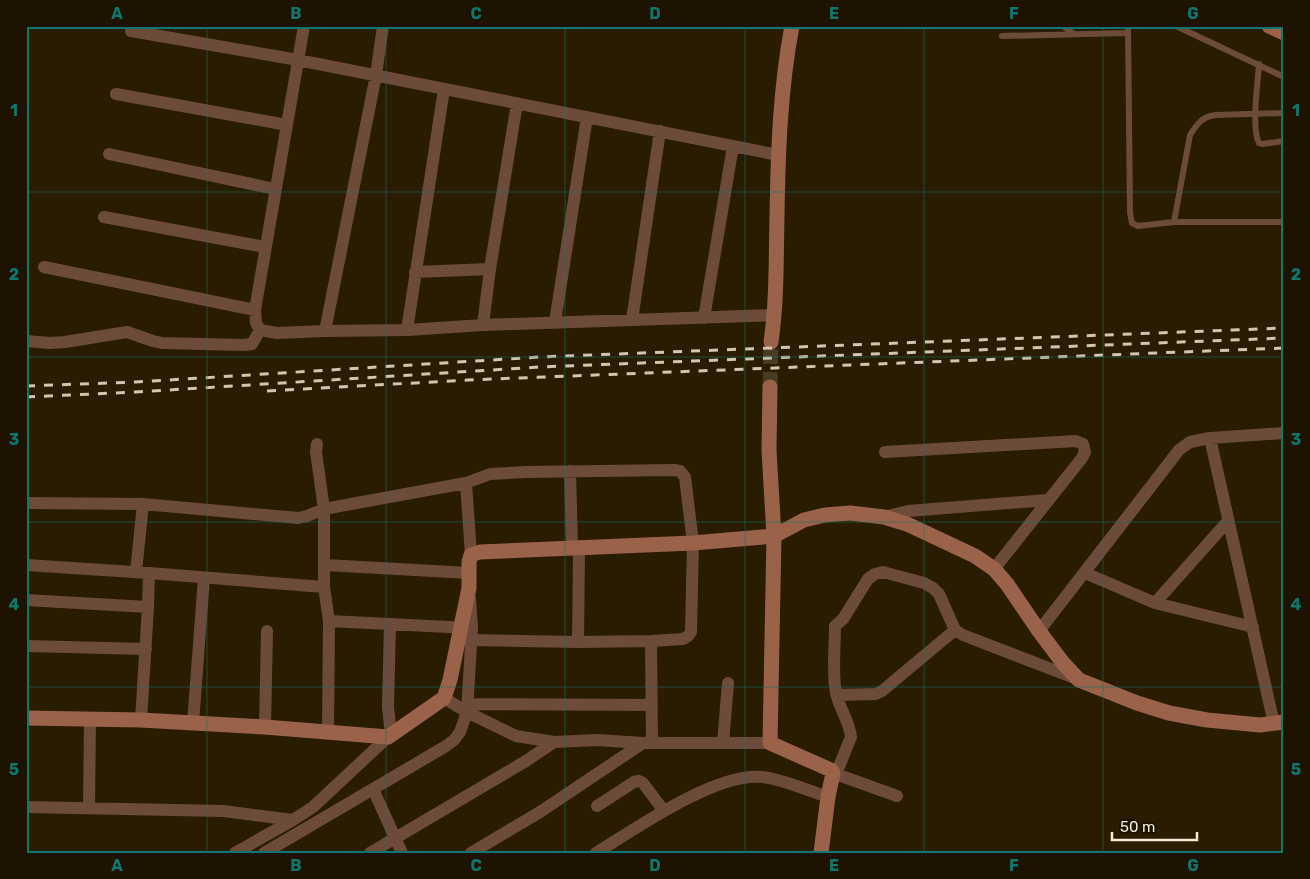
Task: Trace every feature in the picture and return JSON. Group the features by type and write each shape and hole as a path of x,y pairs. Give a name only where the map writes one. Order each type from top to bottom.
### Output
{"street":[{"path":"260,330 256,323 255,310 304,26"},
{"path":"325,331 384,26"},
{"path":"771,342 775,314 778,155 784,81 792,26"},
{"path":"1269,26 1284,33"},
{"path":"131,31 298,60 778,155"},
{"path":"408,330 415,272 444,88"},
{"path":"116,94 286,125"},
{"path":"484,325 490,269 517,103"},
{"path":"555,322 587,117"},
{"path":"632,320 660,131"},
{"path":"704,318 733,146"},
{"path":"109,154 275,189"},
{"path":"104,217 265,247"},
{"path":"44,267 255,310"},
{"path":"415,272 490,269"},
{"path":"260,330 277,333 408,330 484,325 775,314"},
{"path":"26,341 65,342 127,332 153,341 162,342 244,345 252,344 260,330"},
{"path":"770,387 769,450 774,536 770,742"},
{"path":"1039,631 1180,450 1190,442 1210,438 1284,433"},
{"path":"821,853 828,797 835,773 851,737 837,695 835,681 835,626 843,619 868,579 875,574 884,572 924,583 933,588 939,594 955,630 1137,703 1169,713 1207,720 1260,725 1279,723 1252,627 1210,438"},
{"path":"885,452 1076,441 1083,444 1085,452 1082,458 994,569"},
{"path":"317,444 324,509 324,587 329,621 328,732"},
{"path":"26,503 143,504 298,518 324,509 466,483 490,474 674,470 680,472 685,477 693,543 691,632 683,640 578,642 390,624 329,621"},
{"path":"570,472 578,642"},
{"path":"264,853 454,740 460,732 468,708 469,558 471,554 466,483"},
{"path":"884,517 908,511 1047,500"},
{"path":"141,720 148,607 142,572 143,504"},
{"path":"471,554 480,552 693,543 774,536 804,520 825,515 850,513 884,517 907,524 967,552 994,569 1007,584 1063,663 1079,680"},
{"path":"1155,603 1228,521"},
{"path":"26,565 142,572 324,587"},
{"path":"325,566 469,581"},
{"path":"1085,573 1155,603 1252,627"},
{"path":"193,723 204,578"},
{"path":"26,600 148,607"},
{"path":"390,624 388,708 390,736"},
{"path":"837,695 876,694 882,691 955,630"},
{"path":"265,727 267,631"},
{"path":"235,853 313,807 390,736 444,698 468,632"},
{"path":"648,743 652,706 651,641"},
{"path":"26,646 146,649"},
{"path":"723,743 728,683"},
{"path":"444,698 468,708 516,736 554,742 597,740 648,743 770,742 835,773 897,796"},
{"path":"468,708 652,706"},
{"path":"26,718 141,720 390,736"},
{"path":"89,808 90,719"},
{"path":"370,853 526,761 554,742"},
{"path":"471,853 540,812 648,743"},
{"path":"596,853 664,811 706,789 748,776 774,779 828,797"},
{"path":"597,806 634,782 639,781 643,783 664,811"},
{"path":"373,789 402,853"},
{"path":"26,807 223,811 293,820"}],"lane":[{"path":"1063,26 1075,34"},
{"path":"1176,26 1284,76"},
{"path":"1002,36 1128,30 1130,213 1132,223 1138,226 1174,222 1284,222"},
{"path":"1259,64 1256,113 1257,138 1262,144 1284,141"},
{"path":"1174,222 1190,135 1197,123 1206,117 1284,113"}],"tunnel":[{"path":"770,387 771,342"}],"railway":[{"path":"26,386 136,382 540,357 1284,328"},
{"path":"26,397 540,367 1284,338"},
{"path":"267,391 468,380 1284,348"}]}
